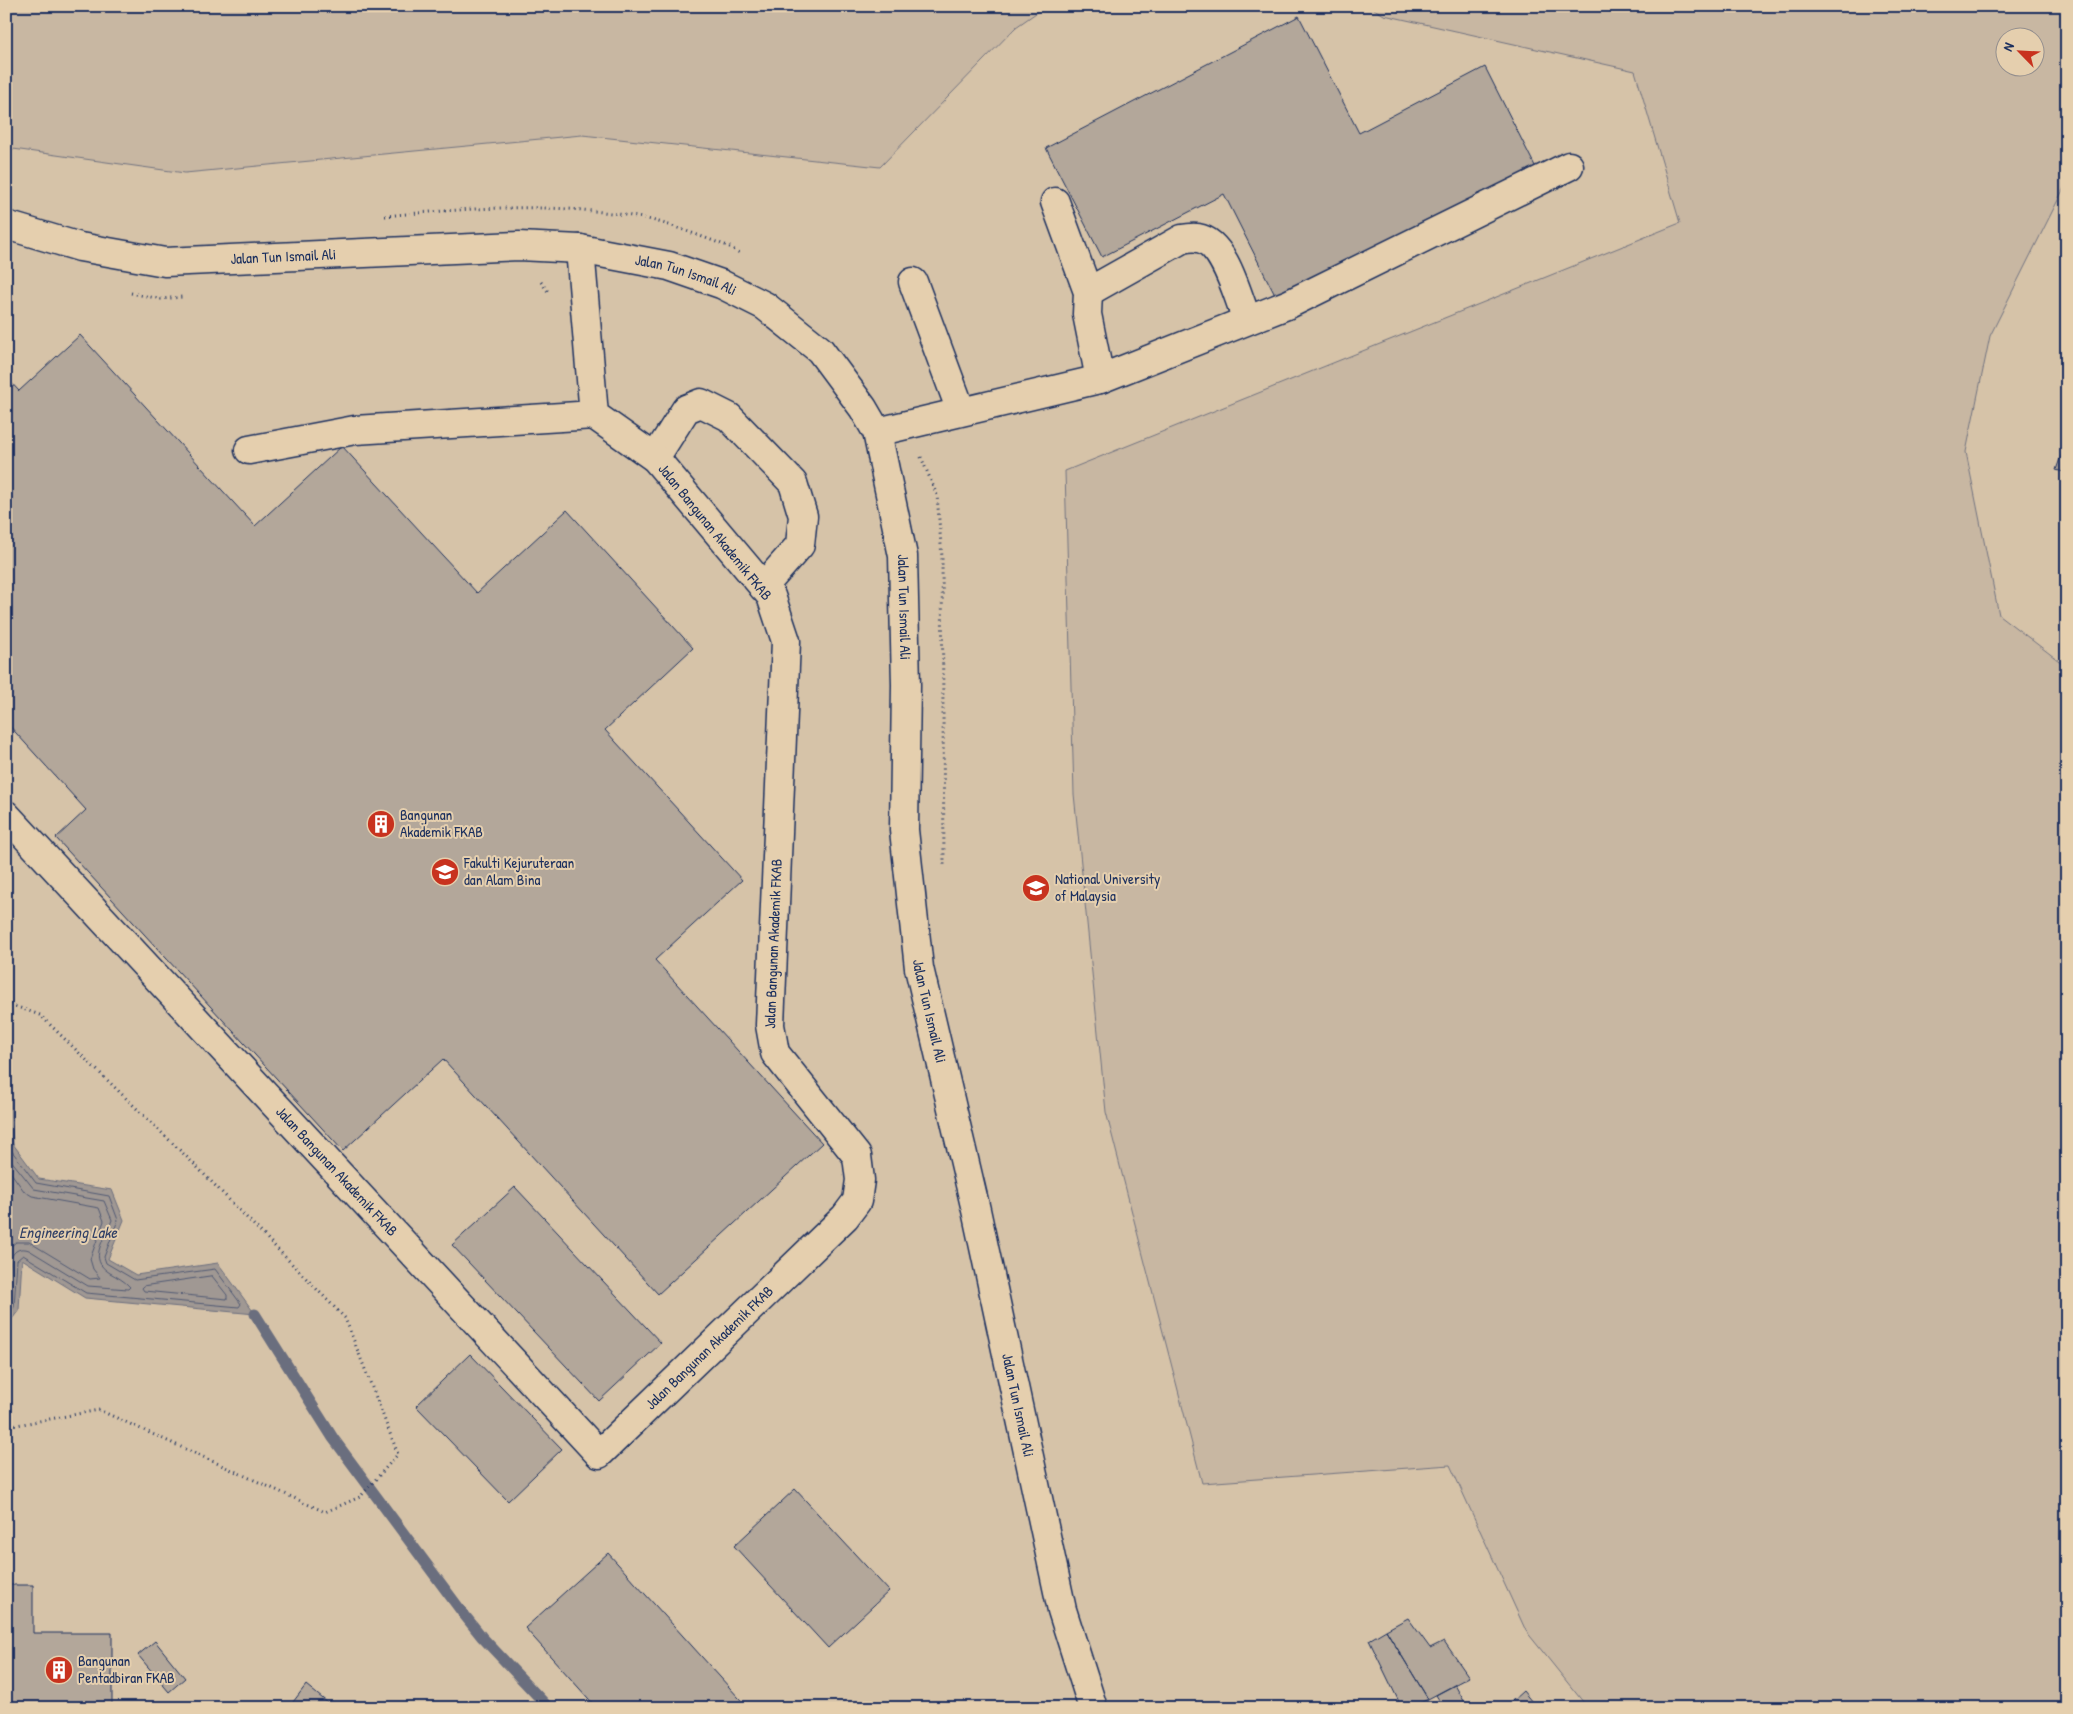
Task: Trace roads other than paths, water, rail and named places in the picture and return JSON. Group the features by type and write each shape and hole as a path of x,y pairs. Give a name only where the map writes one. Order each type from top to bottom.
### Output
{"street":[{"path":"878,432 1100,379 1289,304 1569,166"},
{"path":"1055,202 1088,292 1087,314 1100,379"},
{"name":"Jalan Tun Ismail Ali","path":"6,225 80,247 164,262 519,246 580,250 669,266 721,284 766,306 820,350 878,432 904,556 906,685 904,830 918,968 976,1210 1062,1610 1093,1708"},
{"path":"1088,292 1182,239 1198,238 1210,243 1221,254 1246,320"},
{"path":"249,450 355,430 594,415 580,250"},
{"path":"913,282 960,411"},
{"name":"Jalan Bangunan Akademik FKAB","path":"655,458 686,409 700,403 729,417 794,483 803,516 800,545 763,586"},
{"name":"Jalan Bangunan Akademik FKAB","path":"6,815 599,1454 845,1218 856,1201 860,1180 857,1156 775,1053 770,1025 786,641 771,596 655,458 594,415"}],"water":[{"name":"Engineering Lake","path":"6,1075 9,1075 13,1144 39,1179 112,1190 124,1220 108,1259 136,1275 218,1263 255,1314 85,1298 22,1259 19,1310 6,1327"}],"waterway":[{"path":"255,1314 333,1438 462,1612 482,1637 549,1708"}],"place":[{"name":"Bangunan Akademik FKAB","path":"381,824"},
{"name":"Fakulti Kejuruteraan dan Alam Bina","path":"445,872"},
{"name":"National University of Malaysia","path":"1036,888"},
{"name":"Bangunan Pentadbiran FKAB","path":"59,1670"}]}
